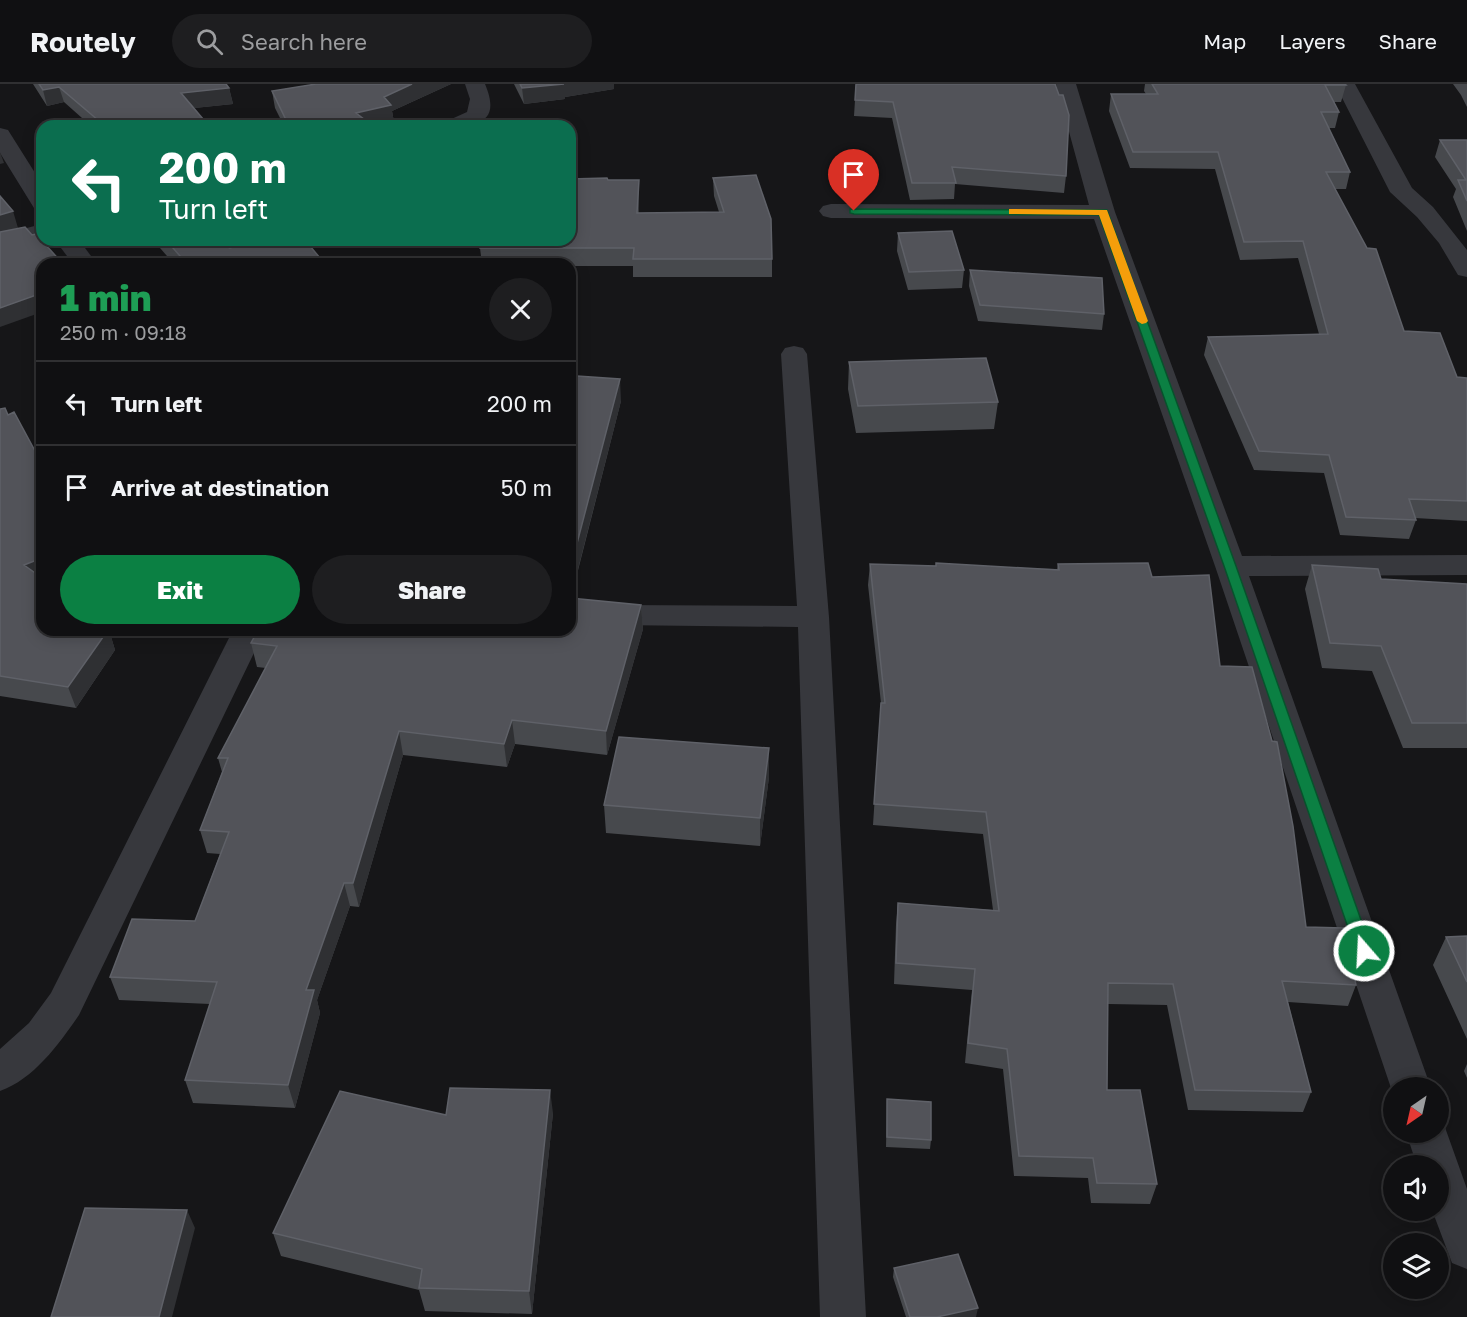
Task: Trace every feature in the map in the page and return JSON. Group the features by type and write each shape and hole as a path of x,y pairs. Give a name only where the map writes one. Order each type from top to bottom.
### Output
{"street":[{"path":"468,120 477,116 481,99 475,84"},
{"path":"1066,84 1103,212 1230,566 1407,1077"},
{"path":"1345,84 1402,192 1425,212 1449,240 1467,270"},
{"path":"0,135 36,193"},
{"path":"831,211 1103,212"},
{"path":"0,242 36,233"},
{"path":"794,354 813,617 843,1317"},
{"path":"1230,566 1467,565"},
{"path":"616,615 813,617"},
{"path":"0,1074 43,1035 65,1004 246,636"},
{"path":"1449,1197 1467,1249"}],"building":[{"path":"39,84 226,84 229,88 181,93 204,120 98,120 59,87 43,90"},
{"path":"316,84 412,84 384,97 391,105 356,113 365,120 286,120 272,91"},
{"path":"520,84 564,84 522,88"},
{"path":"856,84 1055,84 1059,95 1063,95 1069,115 1066,176 952,167 956,183 912,183 893,102 855,100"},
{"path":"1152,84 1346,85 1325,85 1339,112 1321,112 1350,172 1326,172 1367,248 1376,249 1404,331 1440,333 1457,377 1467,378 1467,501 1409,499 1416,520 1346,517 1329,455 1259,451 1208,337 1328,334 1303,241 1244,242 1218,152 1133,152 1111,94 1158,94"},
{"path":"1440,140 1467,140 1467,201 1458,180 1466,180"},
{"path":"756,175 771,219 772,259 633,259 634,248 480,248 480,246 576,246 576,179 639,180 637,213 724,212 713,178"},
{"path":"0,196 13,211 0,215"},
{"path":"25,227 32,235 36,234 36,246 47,246 58,258 36,258 36,295 0,308 0,232"},
{"path":"952,231 964,270 909,272 898,233"},
{"path":"171,246 225,246 230,248 236,246 310,246 320,258 182,258"},
{"path":"970,270 1102,278 1104,314 980,305"},
{"path":"986,358 998,402 858,406 849,362"},
{"path":"577,376 620,379 576,547"},
{"path":"5,408 8,415 14,412 36,453 36,560 24,565 36,574 36,636 104,636 68,687 0,676 0,409"},
{"path":"936,563 1059,570 1058,564 1148,563 1152,577 1209,575 1220,666 1252,667 1272,741 1277,742 1293,826 1306,927 1343,928 1356,985 1282,981 1311,1092 1195,1090 1173,984 1108,983 1107,1090 1140,1090 1157,1184 1097,1183 1093,1158 1019,1156 1007,1049 968,1043 975,969 896,963 898,903 999,911 986,812 874,804 881,703 885,703 870,564 936,566"},
{"path":"1312,565 1378,569 1381,579 1467,584 1467,723 1412,723 1381,646 1330,643"},
{"path":"576,599 641,605 606,731 512,720 504,744 399,731 353,883 344,883 306,990 314,990 288,1085 185,1080 217,982 110,977 132,919 195,921 229,832 200,830 228,758 218,758 277,646 251,643 255,636 576,636"},
{"path":"619,737 769,748 760,818 604,805"},
{"path":"1467,936 1467,982 1446,937"},
{"path":"450,1088 550,1090 529,1291 419,1288 422,1269 273,1233 340,1091 446,1115"},
{"path":"887,1099 931,1102 931,1140 887,1137"},
{"path":"85,1208 187,1210 159,1317 51,1317"},
{"path":"958,1254 978,1308 937,1317 910,1317 894,1268"}],"slow traffic":[{"path":"1012,212 1103,212 1142,321"}],"route":[{"path":"854,211 1103,212 1230,566 1364,951"}]}
